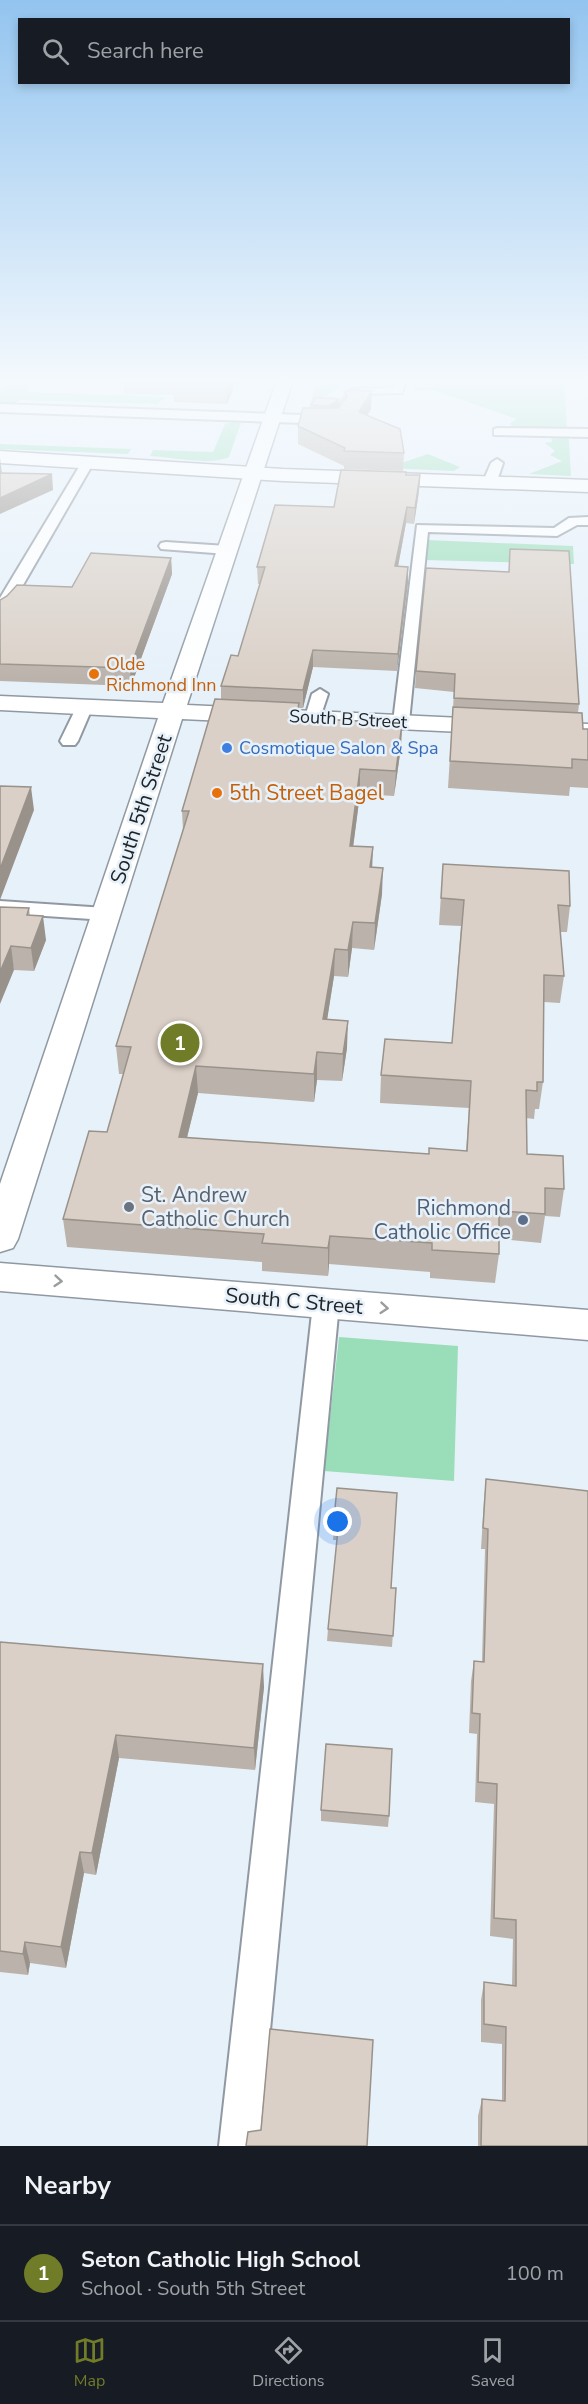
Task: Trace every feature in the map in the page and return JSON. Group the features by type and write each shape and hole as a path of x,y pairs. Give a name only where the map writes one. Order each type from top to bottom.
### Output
{"street":[{"name":"South 5th Street","path":"0,1239 251,480"},
{"path":"406,480 588,486"},
{"name":"South B Street","path":"0,703 173,710 316,706 400,722 588,731"},
{"name":"South C Street","path":"0,1277 588,1325"}],"lane":[{"path":"0,611 77,480"},
{"path":"489,484 490,480"},
{"path":"400,722 422,528 557,532 574,521 588,521"},
{"path":"166,546 227,550"},
{"path":"69,741 85,706"},
{"path":"0,907 106,915"},
{"path":"239,2146 326,1304"}],"green space":[{"path":"427,540 573,546 574,564 424,560"},
{"path":"339,1337 458,1346 454,1481 324,1471"}],"building":[{"path":"0,480 39,480 0,498"},
{"path":"339,480 419,480 415,508 407,507 395,566 408,567 398,654 313,650 303,690 221,686 231,655 238,656 265,567 257,567 275,505 334,507"},
{"path":"510,549 569,551 579,704 454,698 455,674 416,671 426,568 509,572"},
{"path":"91,553 171,558 130,668 0,664 0,600 17,585 72,587"},
{"path":"215,699 299,703 296,718 402,723 396,771 360,769 350,846 373,847 370,867 383,868 375,923 353,922 348,950 335,949 323,1019 348,1021 343,1054 317,1052 314,1074 196,1066 179,1137 429,1154 429,1148 467,1151 471,1081 381,1075 385,1039 452,1043 464,900 441,898 443,864 569,871 570,906 558,905 564,976 544,975 543,1082 537,1082 537,1091 526,1090 527,1154 563,1156 564,1189 545,1188 545,1214 499,1211 499,1254 432,1250 432,1243 330,1236 328,1248 262,1243 264,1234 63,1219 89,1131 107,1132 131,1047 116,1046 189,811 182,811"},
{"path":"453,707 582,713 583,729 588,729 588,760 572,759 572,768 450,761"},
{"path":"0,786 31,787 0,869"},
{"path":"0,907 29,908 27,915 43,916 31,948 11,946 0,972"},
{"path":"486,1479 588,1491 588,2146 481,2146 482,2099 505,2101 506,2027 484,2024 484,1982 516,1986 516,1920 494,1918 497,1784 478,1782 480,1714 472,1713 474,1661 484,1662 488,1529 483,1528"},
{"path":"337,1488 397,1493 391,1588 396,1588 393,1636 328,1629 338,1529 333,1528"},
{"path":"0,1642 263,1664 254,1748 116,1735 92,1853 80,1852 61,1947 25,1942 23,1954 0,1951"},
{"path":"326,1744 392,1749 389,1816 321,1810"},
{"path":"270,2029 373,2040 367,2146 246,2146 248,2132 261,2130"}],"place":[{"name":"Olde Richmond Inn","path":"94,674"},
{"name":"Cosmotique Salon & Spa","path":"227,748"},
{"name":"5th Street Bagel","path":"217,793"},
{"name":"Seton Catholic High School","path":"180,1043"},
{"name":"St. Andrew Catholic Church","path":"129,1207"},
{"name":"Richmond Catholic Office","path":"523,1220"}]}
